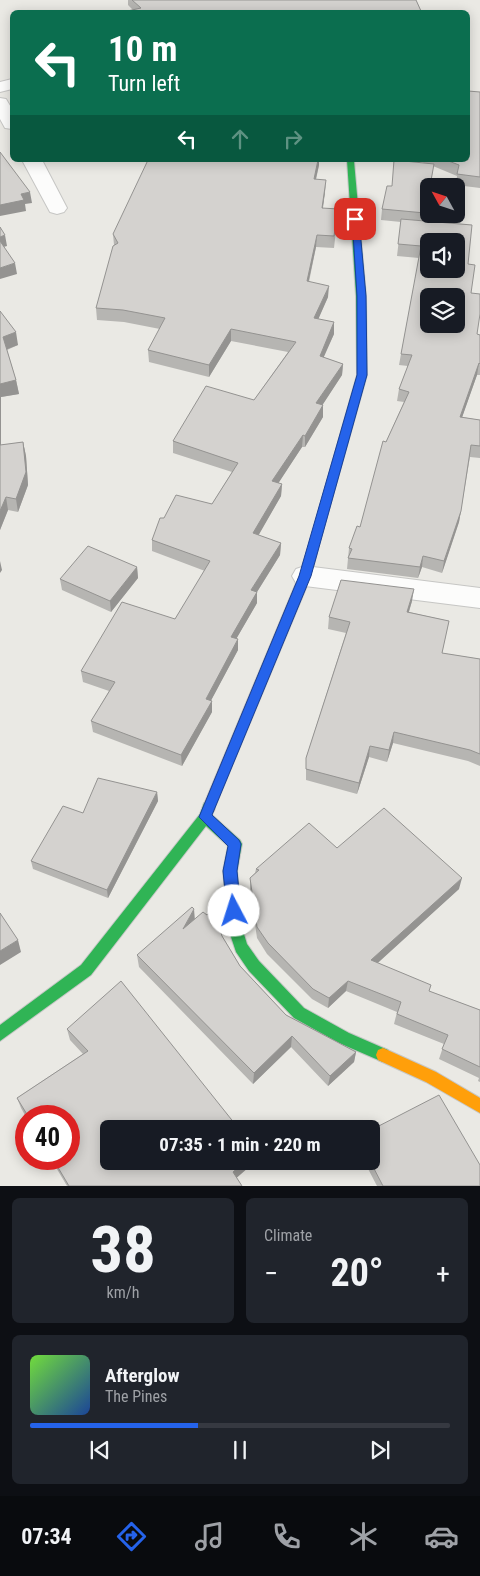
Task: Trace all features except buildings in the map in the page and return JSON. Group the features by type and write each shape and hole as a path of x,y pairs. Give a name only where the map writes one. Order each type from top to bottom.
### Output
{"street":[{"path":"0,103 10,120"},
{"path":"33,162 58,208"},
{"path":"0,1034 86,970 205,817 305,576 362,375 361,296 350,162"},
{"path":"305,576 480,598"},
{"path":"205,817 235,844 230,871 236,930 241,946 254,966 299,1013 344,1038 431,1077 480,1106"}],"traffic: fast":[{"path":"314,545 362,375 361,296 350,162"},
{"path":"0,1034 86,970 205,817 209,807"},
{"path":"205,817 235,844 230,871 236,931 241,947 254,966 299,1013 344,1038 383,1055"}],"traffic: slow":[{"path":"209,807 305,576 314,545"},
{"path":"383,1055 431,1077 480,1106"}],"route":[{"path":"234,911 230,871 235,844 205,817 305,576 362,375 361,296 355,219"}]}
